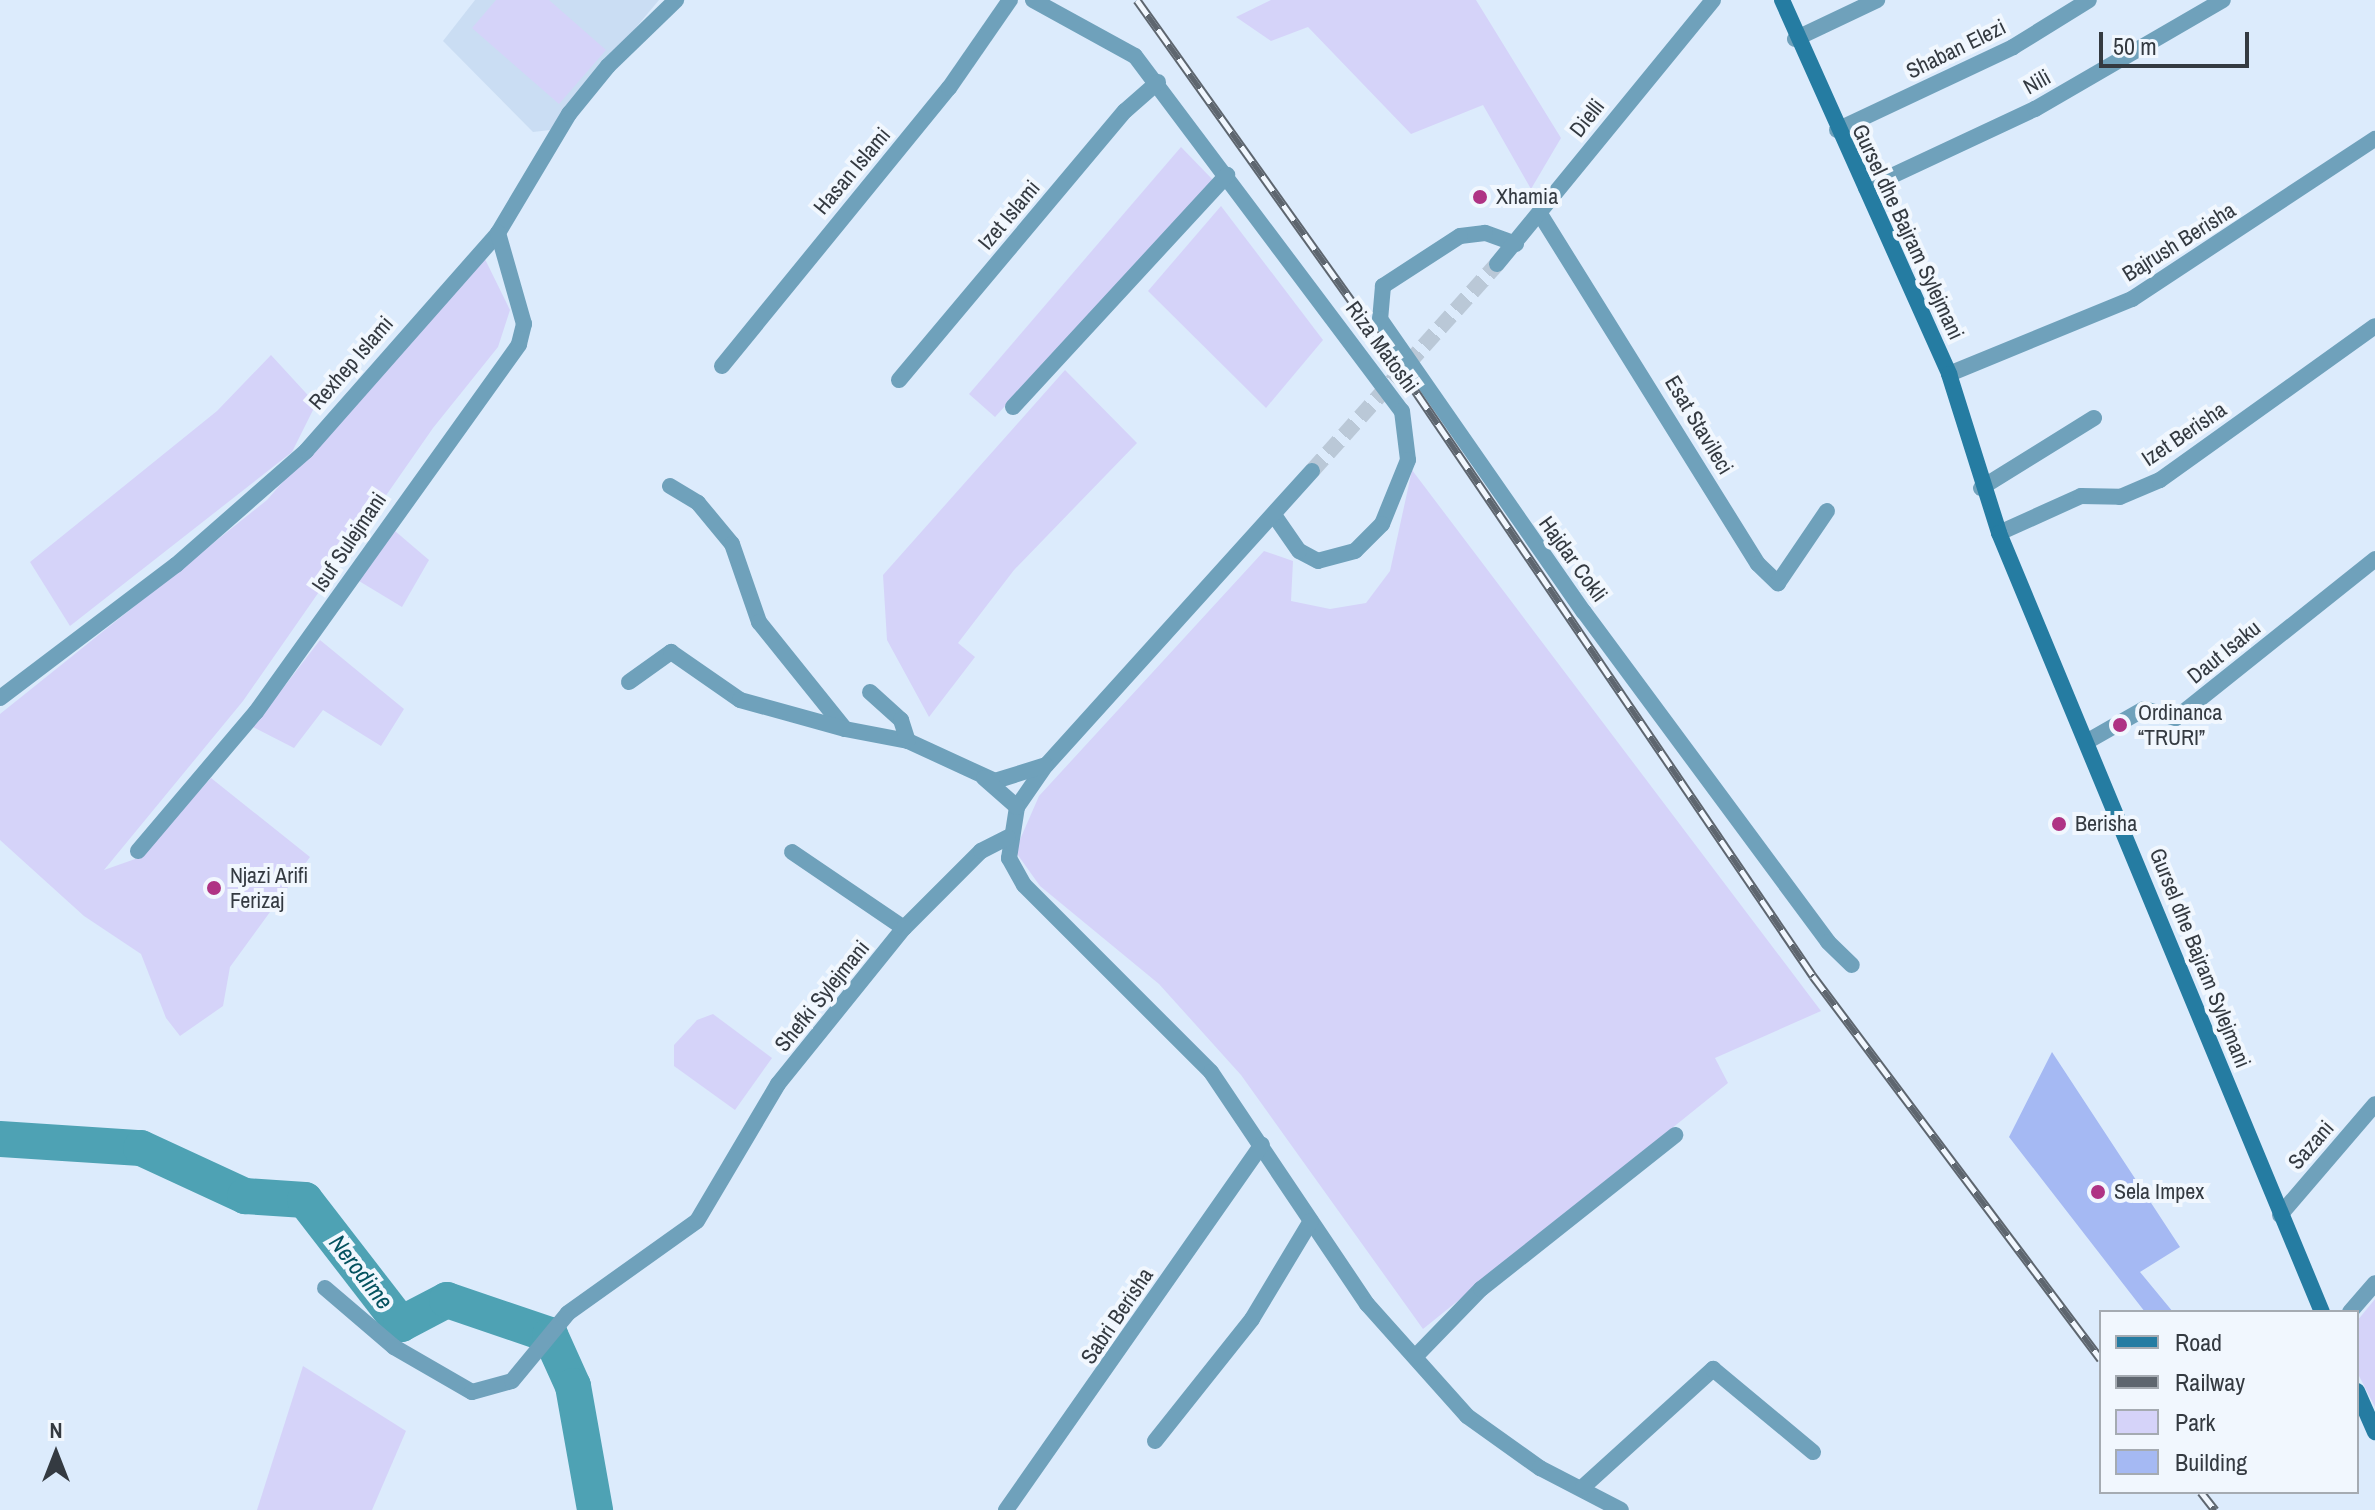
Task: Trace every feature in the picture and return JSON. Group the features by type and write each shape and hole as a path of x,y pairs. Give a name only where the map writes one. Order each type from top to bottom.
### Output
{"street":[{"name":"Rexhep Islami","path":"0,698 255,498 498,233 569,114 676,0"},
{"name":"Hasan Islami","path":"722,366 949,88 1010,0"},
{"name":"Riza Matoshi","path":"1033,0 1135,56 1158,82 1402,411 1410,433 1408,460 1382,524 1355,551 1318,561 1299,551 1274,515"},
{"name":"Dielli","path":"1497,264 1713,0"},
{"name":"Gursel dhe Bajram Sylejmani","path":"1782,0 1795,39 1949,374 1981,488 2321,1310"},
{"path":"1795,39 1877,0"},
{"name":"Shaban Elezi","path":"1837,130 2013,47 2089,0"},
{"name":"Nili","path":"1866,188 2035,109 2223,0"},
{"name":"Izet Islami","path":"899,380 1125,111 1158,82"},
{"name":"Bajrush Berisha","path":"1949,374 2132,299 2375,139"},
{"path":"1013,407 1227,175"},
{"name":"Esat Stavileci","path":"1540,214 1758,564 1778,583 1827,511"},
{"name":"Isuf Sulejmani","path":"138,851 256,712 519,344 524,324 498,233"},
{"name":"Hajdar Cokli","path":"1516,244 1485,233 1460,236 1383,286 1380,319 1584,612 1852,965"},
{"name":"Izet Berisha","path":"1999,533 2081,496 2120,497 2160,480 2375,326"},
{"path":"1981,488 2094,418"},
{"path":"1312,471 1046,765 1017,807 1008,837 1009,858 1024,885 1211,1072 1367,1304 1467,1416 1540,1468 1583,1487 1621,1510"},
{"path":"670,486 698,503 732,544 759,622 845,729"},
{"name":"Daut Isaku","path":"2088,741 2144,709 2176,718 2375,559"},
{"path":"629,682 671,652 740,700 845,729 908,741 984,778 1017,807"},
{"path":"870,692 901,720 908,741"},
{"path":"984,778 1046,765"},
{"name":"Shefki Sylejmani","path":"325,1288 394,1347 472,1392 512,1381 568,1313 697,1221 778,1084 904,928 975,857 1008,837"},
{"path":"792,852 904,928"},
{"name":"Sazani","path":"2280,1215 2375,1104"},
{"path":"1415,1357 1503,1271 1675,1135"},
{"name":"Sabri Berisha","path":"1006,1510 1262,1145"},
{"path":"1155,1441 1252,1319 1311,1221"},
{"path":"2352,1310 2375,1283"},
{"path":"1583,1487 1713,1369 1813,1452"},
{"path":"2359,1396 2375,1432"}],"shaded area":[{"path":"475,0 659,0 550,130 533,132 443,41"}],"green space":[{"path":"496,0 549,0 606,50 559,104 472,28"},
{"path":"1271,0 1476,0 1561,138 1531,189 1483,105 1411,134 1308,27 1271,41 1236,17"},
{"path":"1181,147 1213,180 995,417 969,394"},
{"path":"1221,206 1323,340 1266,408 1148,291"},
{"path":"482,253 510,310 498,347 433,428 243,701 104,870 138,858 211,778 310,857 230,967 223,1006 180,1036 166,1018 141,954 84,916 0,840 0,714 267,500"},
{"path":"271,355 316,404 292,452 70,626 30,562 217,411"},
{"path":"1065,370 1137,443 1014,570 958,643 975,657 929,717 887,640 883,575"},
{"path":"1412,470 1821,1011 1715,1058 1728,1083 1423,1329 1241,1075 1159,984 1040,886 1015,851 1039,796 1264,551 1293,561 1291,601 1330,609 1366,603 1390,571"},
{"path":"395,531 429,560 402,607 359,581"},
{"path":"320,640 404,709 381,746 323,710 294,748 253,727"},
{"path":"713,1014 772,1058 735,1110 674,1066 674,1045 697,1020"},
{"path":"2375,1299 2375,1407 2359,1376 2359,1319"},
{"path":"303,1366 406,1431 372,1510 257,1510"}],"building":[{"name":"Sela Impex","path":"2052,1052 2180,1247 2140,1272 2171,1310 2143,1310 2009,1137"}],"waterway":[{"name":"Nerodime","path":"0,1139 141,1148 245,1196 305,1200 401,1324 447,1300 550,1335 573,1386 595,1510"}],"tunnel":[{"path":"1312,471 1497,264"}],"railway":[{"path":"1137,0 1397,364 1813,976 2099,1356"},
{"path":"2203,1494 2215,1510"}],"place":[{"name":"Xhamia","path":"1480,197"},
{"name":"Ordinanca “TRURI”","path":"2120,725"},
{"name":"Berisha","path":"2059,824"},
{"name":"Njazi Arifi Ferizaj","path":"214,888"},
{"name":"Sela Impex","path":"2098,1192"}]}
